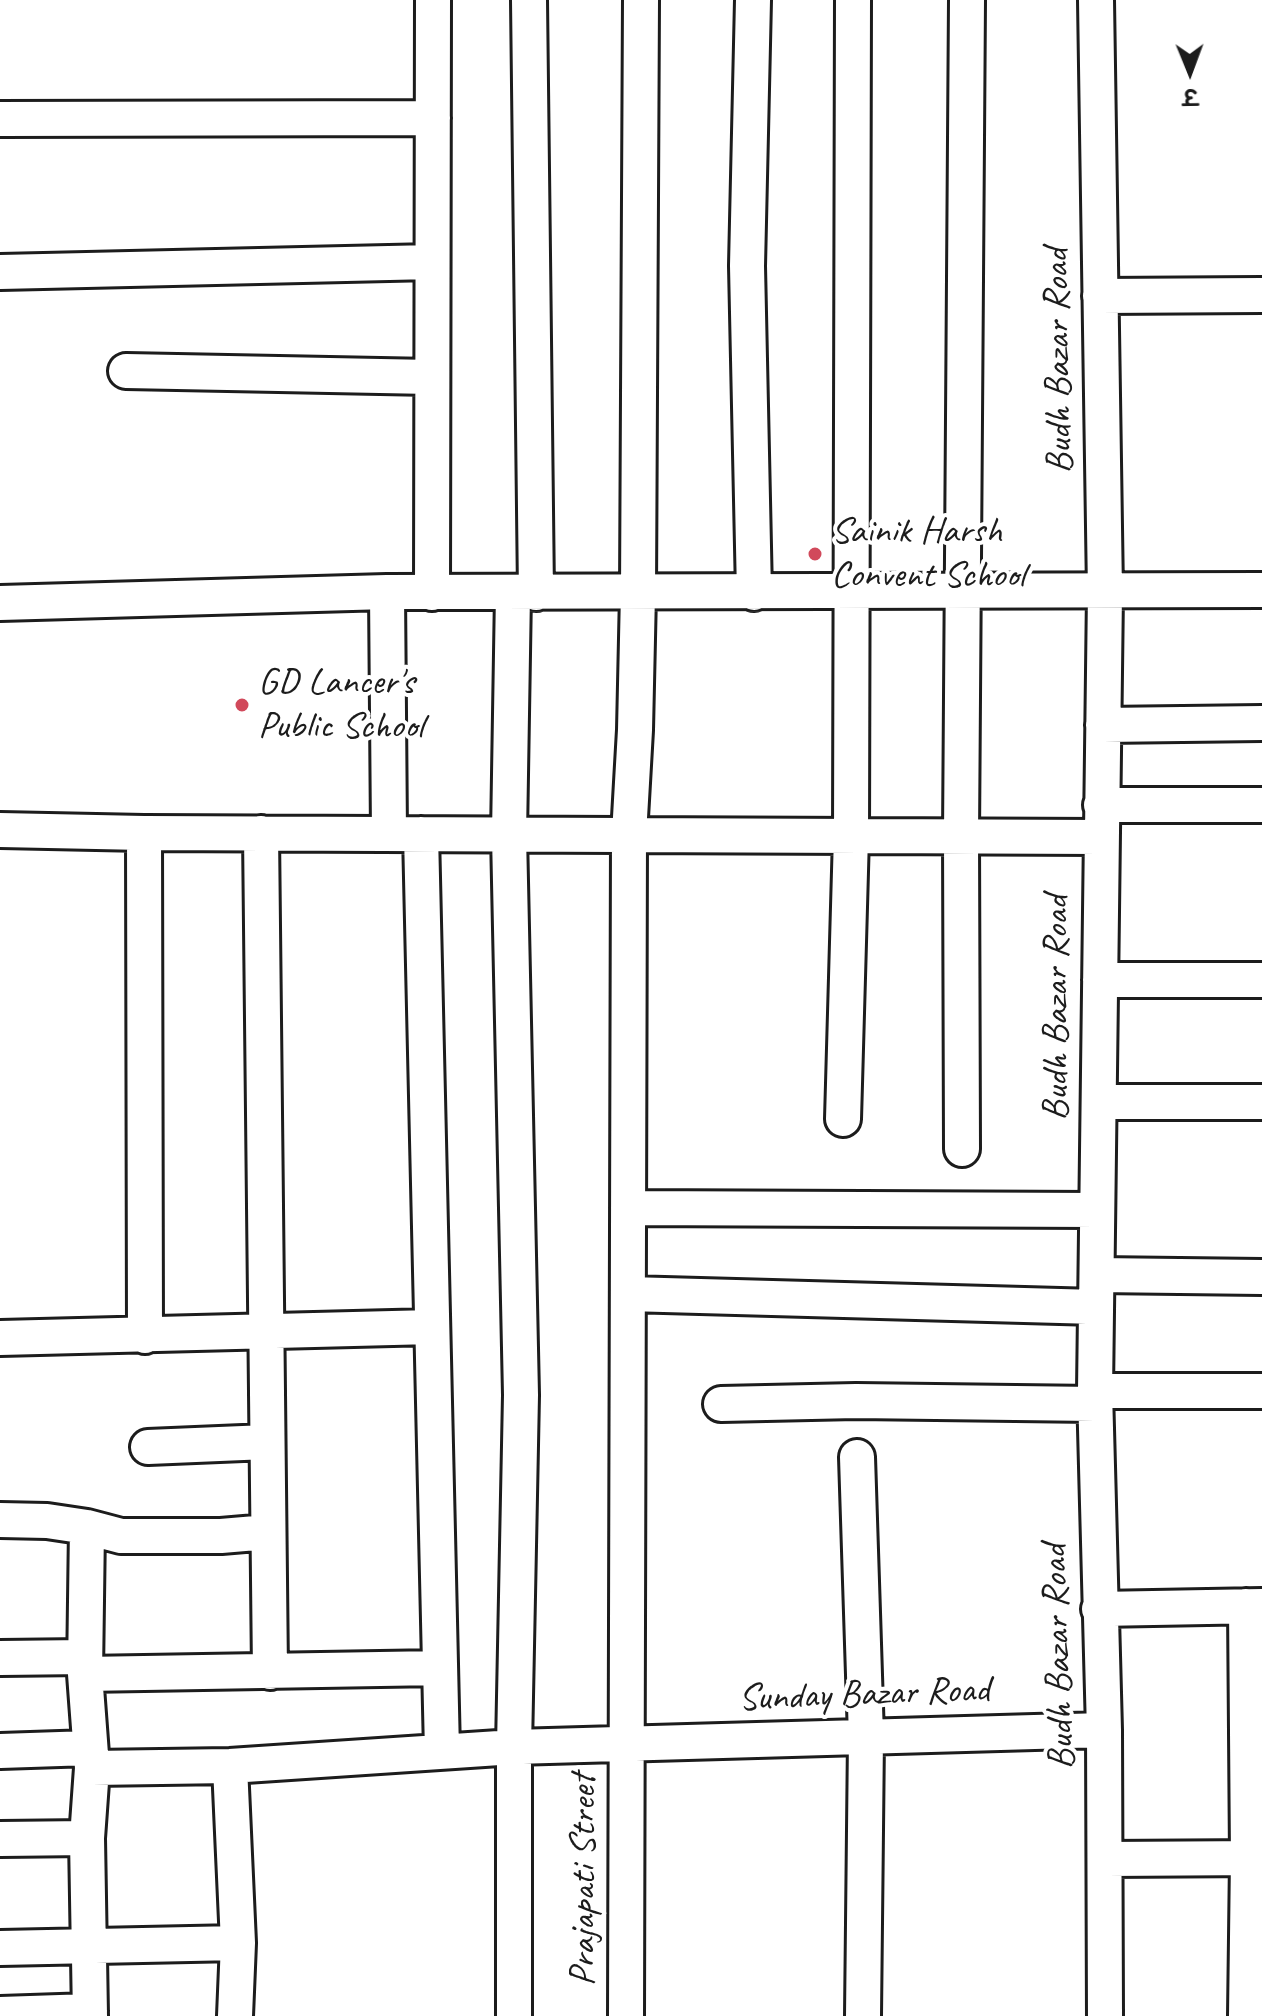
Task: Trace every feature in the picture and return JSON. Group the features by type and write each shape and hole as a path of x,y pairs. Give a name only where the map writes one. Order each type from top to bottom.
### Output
{"street":[{"path":"432,593 433,0"},
{"path":"514,2016 514,1747 521,1395 509,835 524,593 529,0"},
{"name":"Prajapati Street","path":"626,2016 629,835 638,593 641,0"},
{"path":"753,0 747,266 754,593"},
{"path":"843,1119 851,836 853,0"},
{"path":"962,1149 967,0"},
{"name":"Budh Bazar Road","path":"1096,0 1105,592 1095,1397 1104,1730 1105,2016"},
{"path":"0,119 433,118"},
{"path":"0,272 432,262"},
{"path":"1100,296 1262,295"},
{"path":"126,371 431,377"},
{"path":"0,603 387,592 1262,590"},
{"path":"387,592 405,834 432,1327 442,1751"},
{"path":"1103,725 1262,723"},
{"path":"0,830 961,836 1262,805"},
{"path":"144,833 145,1336"},
{"path":"261,833 270,1672"},
{"path":"1100,980 1262,980"},
{"path":"1099,1102 1262,1102"},
{"path":"628,1208 1097,1210"},
{"path":"628,1294 1096,1291 1262,1277"},
{"path":"0,1338 432,1327"},
{"path":"721,1404 1262,1391"},
{"path":"148,1447 267,1442"},
{"path":"857,1457 866,1737 863,2016"},
{"path":"0,1520 47,1521 121,1536 221,1536 268,1532"},
{"path":"0,2014 90,2014 87,1838 91,1758 85,1665 87,1527"},
{"path":"1099,1609 1254,1606 1255,1858 1246,2016"},
{"path":"0,1658 85,1665 270,1672 439,1668"},
{"name":"Sunday Bazar Road","path":"0,1751 230,1766 514,1747 1104,1730"},
{"path":"230,1766 238,1943 235,2016"},
{"path":"0,1839 87,1838"},
{"path":"1106,1859 1255,1858"},
{"path":"0,1948 238,1943"}],"place":[{"name":"Sainik Harsh Convent School","path":"815,554"},
{"name":"GD Lancer's Public School","path":"242,705"}]}
